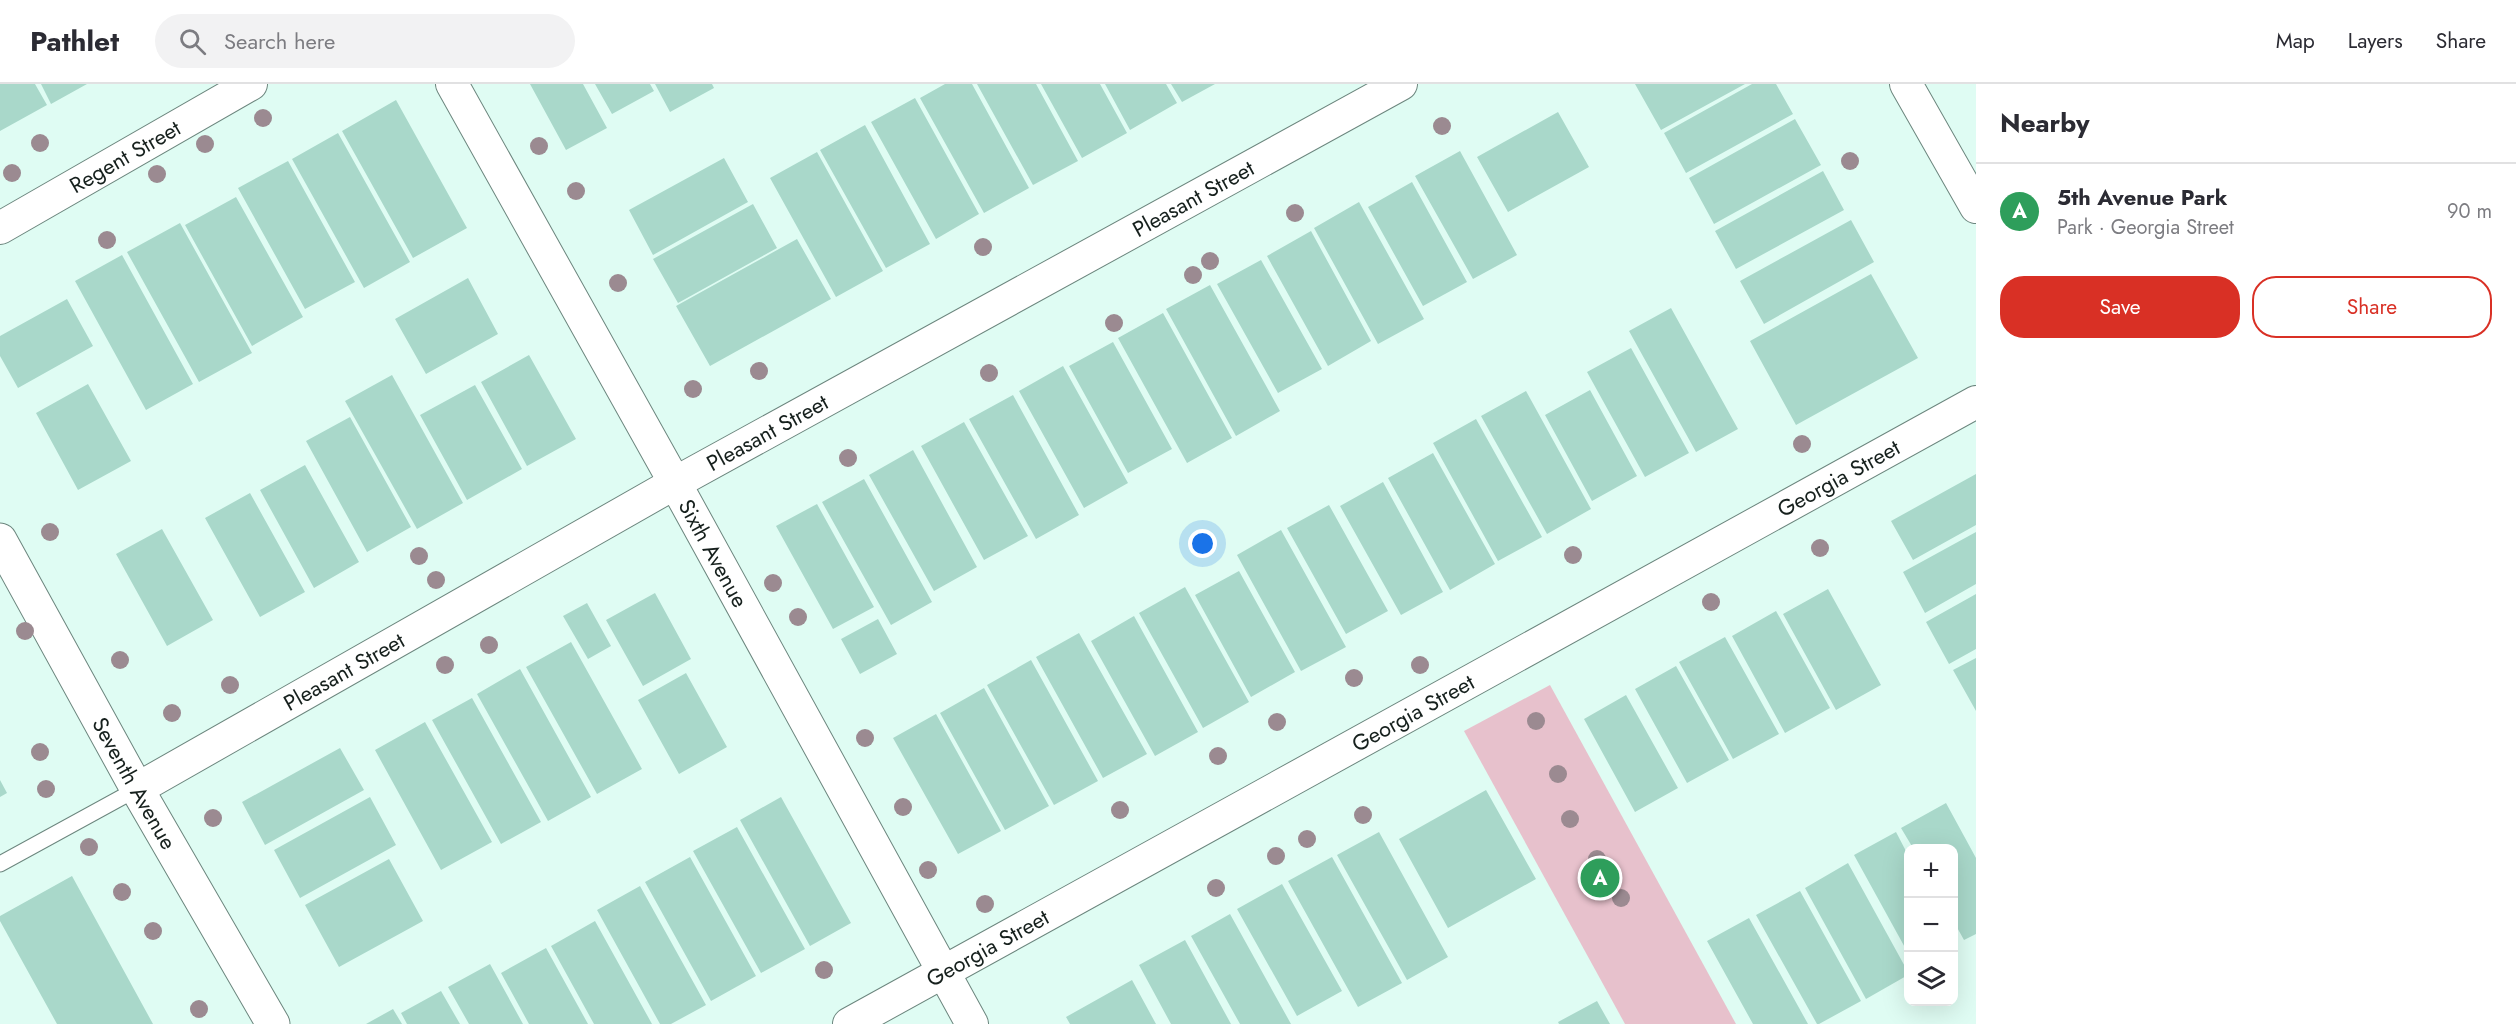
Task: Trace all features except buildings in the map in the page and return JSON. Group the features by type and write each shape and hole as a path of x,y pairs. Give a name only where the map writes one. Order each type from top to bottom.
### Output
{"street":[{"name":"Regent Street","path":"0,228 251,84"},
{"name":"Sixth Avenue","path":"452,84 675,483 972,1024"},
{"name":"Pleasant Street","path":"137,789 675,483 1401,84"},
{"path":"1906,84 1976,207"},
{"name":"Georgia Street","path":"849,1024 1976,402"},
{"name":"Seventh Avenue","path":"0,540 137,789 273,1024"}],"lane":[{"path":"0,864 137,789"}],"shaded area":[{"path":"1550,685 1736,1024 1625,1024 1464,731"}],"place":[{"name":"5th Avenue Park","path":"1600,878"}]}
